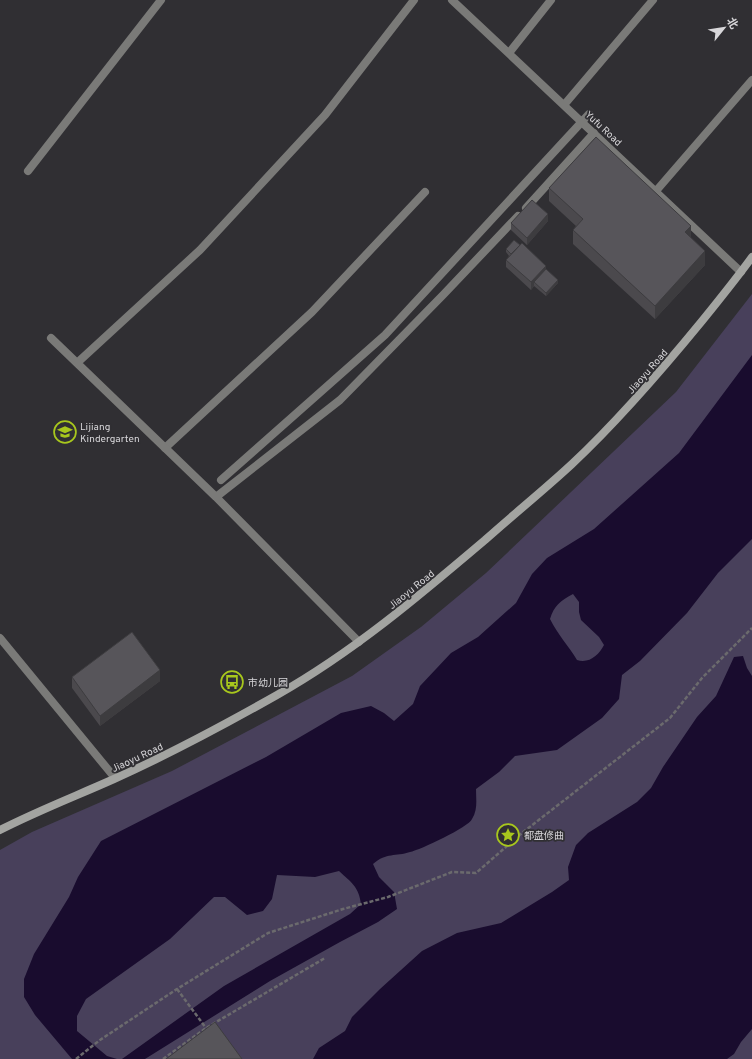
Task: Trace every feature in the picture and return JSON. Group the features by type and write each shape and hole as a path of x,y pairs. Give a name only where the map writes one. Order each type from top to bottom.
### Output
{"main road":[{"name":"Jiaoyu Road","path":"0,830 115,778 220,726 320,669 394,616 429,588 572,464 613,424 678,351 742,272 752,257"}],"street":[{"path":"28,171 161,0"},
{"path":"77,363 200,250 325,115 414,0"},
{"name":"Yufu Road","path":"452,0 742,272"},
{"path":"509,53 551,0"},
{"path":"564,105 653,0"},
{"path":"656,191 752,80"},
{"path":"221,480 385,335 589,114"},
{"path":"216,497 340,400 442,295 594,133"},
{"path":"165,448 312,312 425,192"},
{"path":"51,338 216,497 358,642"},
{"path":"0,638 115,778"}],"path":[{"path":"76,1059 100,1040 177,989 268,933 342,909 388,897 452,872 476,873 522,833 670,718 702,678 752,628"},
{"path":"163,1059 206,1028 325,958"},
{"path":"177,989 206,1028"}],"shaded area":[{"path":"752,294 752,1059 0,1059 0,850 32,832 172,771 352,676 421,627 486,573 676,392"},
{"path":"752,355 752,539 718,573 687,613 640,661 622,675 619,699 602,718 557,750 515,756 499,772 476,789 475,812 469,823 444,838 423,847 405,853 387,856 373,864 379,877 394,892 397,909 378,922 270,981 145,1059 122,1059 224,986 350,914 361,904 356,889 339,871 315,877 277,875 272,899 263,911 247,915 225,897 214,897 170,939 86,999 77,1016 77,1031 107,1056 117,1059 72,1059 35,1015 24,997 24,979 34,954 69,897 78,877 101,841 266,757 341,713 371,706 384,713 394,721 413,704 420,686 451,653 478,637 516,603 532,574 547,558 594,529 679,453","holes":["573,594 579,602 581,620 599,637 604,645 593,658 586,661 577,660 550,619 556,607"]},
{"path":"743,656 747,668 752,676 752,1029 741,1042 734,1054 727,1059 313,1059 319,1048 345,1031 352,1017 422,951 457,933 501,923 569,880 568,867 576,845 588,833 637,802 651,788 663,767 697,717 716,696 734,657"}],"building":[{"path":"596,137 691,226 685,232 705,251 655,306 573,230 583,219 549,188"},
{"path":"532,200 548,214 527,238 511,223"},
{"path":"514,240 520,245 511,254 506,249"},
{"path":"522,243 546,266 531,282 506,260"},
{"path":"546,269 558,280 546,293 534,282"},
{"path":"132,632 160,670 100,716 72,677"},
{"path":"215,1022 242,1059 166,1059"}],"place":[{"name":"Lijiang Kindergarten","path":"65,432"},
{"name":"市幼儿园","path":"232,682"},
{"name":"都盘修曲","path":"508,835"}]}
